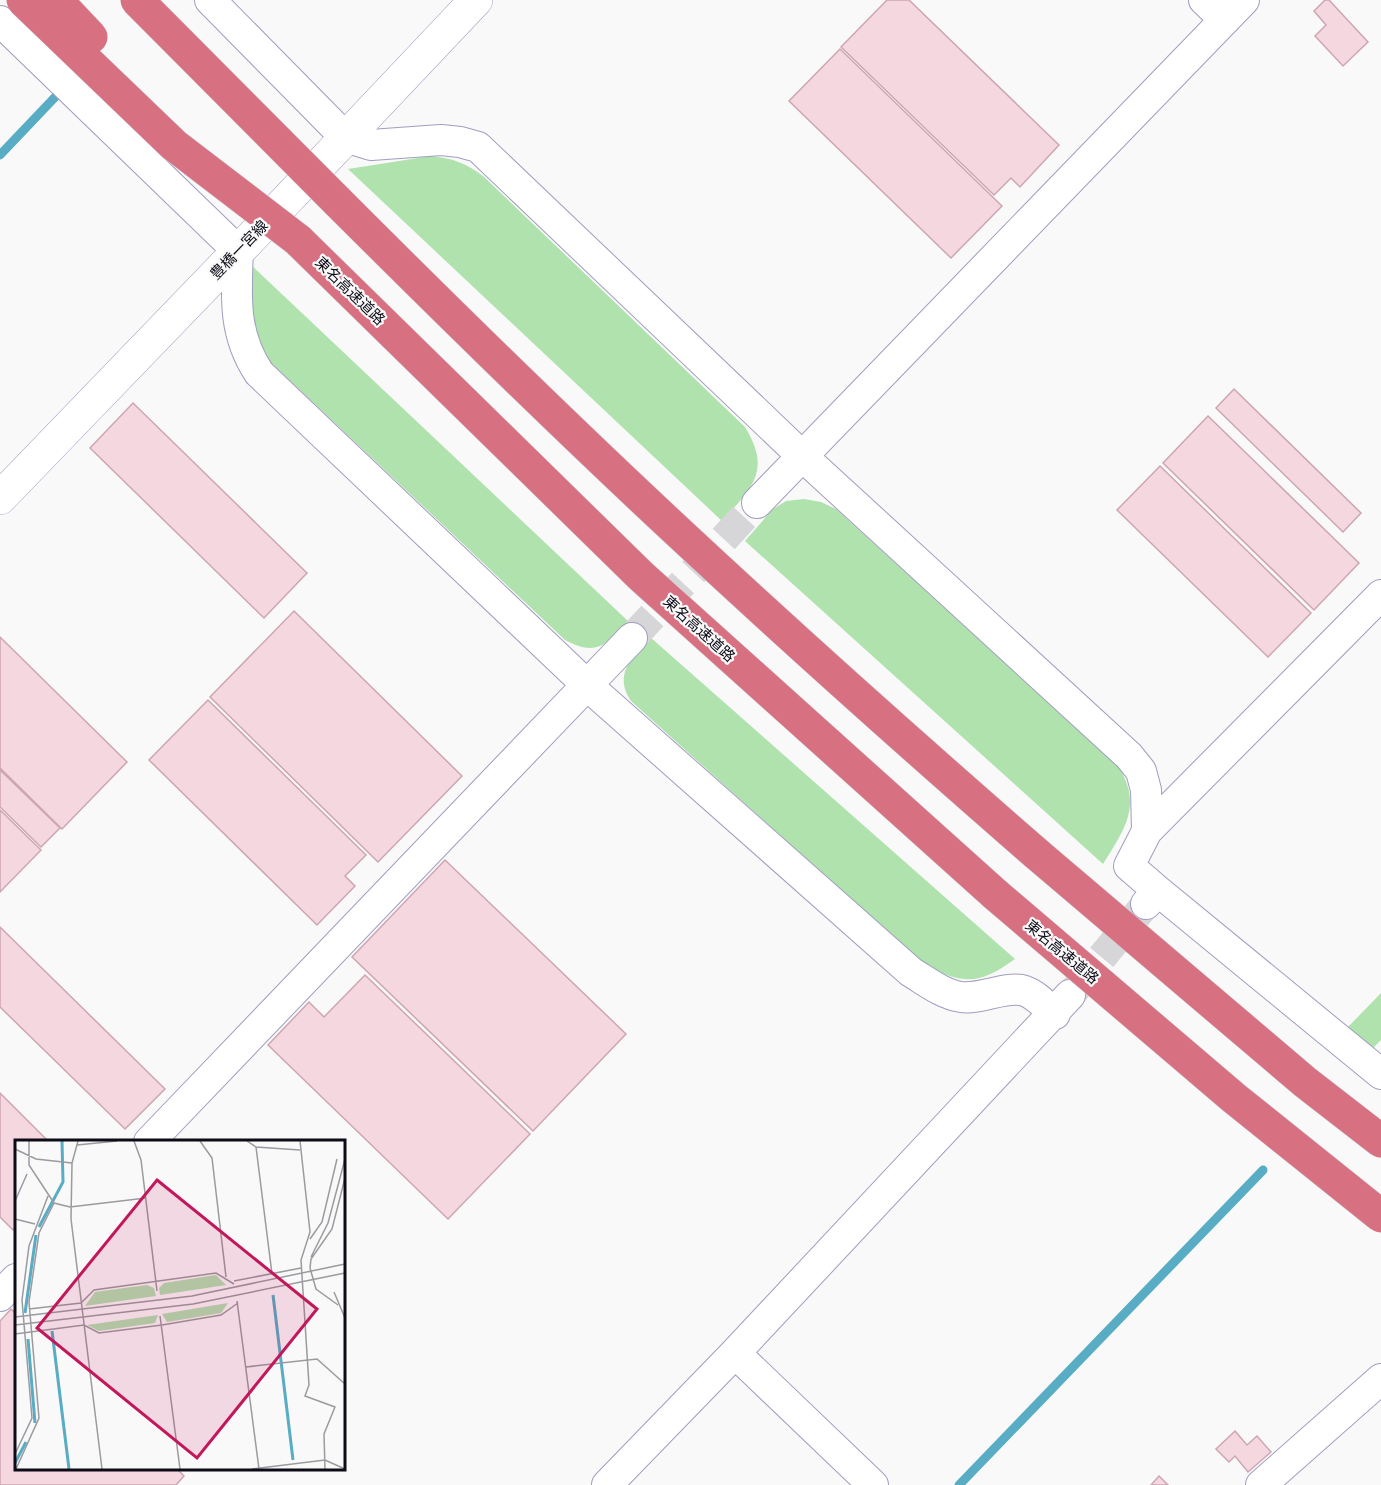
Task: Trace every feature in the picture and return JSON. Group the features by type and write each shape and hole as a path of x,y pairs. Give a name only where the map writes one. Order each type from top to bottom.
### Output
{"highway":[{"path":"22,0 174,145 297,240"},
{"name":"東名高速道路","path":"56,0 181,130 641,576 996,895 1234,1098 1381,1216"},
{"path":"137,0 449,312 675,529 886,723 1305,1082 1381,1141"}],"main road":[{"name":"豊橋一宮線","path":"0,498 476,0"}],"street":[{"path":"210,0 345,137 371,146 441,140 478,147 801,455 1129,756 1141,771 1146,790 1148,831"},
{"path":"757,503 1224,7"},
{"path":"0,21 238,251 236,298 242,339 248,357 259,373 588,686 911,972 940,990 961,997 981,997 1014,990 1063,1004 735,1353 607,1485"},
{"path":"1379,1068 1152,897 1129,866 1148,831 1381,595"},
{"path":"151,1140 632,638"},
{"path":"0,1296 15,1280"},
{"path":"735,1353 873,1485"},
{"path":"1261,1485 1381,1379"}],"green space":[{"path":"431,156 458,162 483,176 745,427 757,456 755,478 742,499 722,521 348,169"},
{"path":"249,263 628,621 607,642 593,648 585,648 565,640 267,359 253,337"},
{"path":"804,499 821,502 836,509 1117,765 1125,779 1130,804 1124,828 1103,864 745,541 773,509 786,501"},
{"path":"650,637 1015,959 991,974 971,979 950,976 924,965 631,701 626,692 624,675 631,659"},
{"path":"1381,993 1381,1040 1373,1048 1348,1027"}],"building":[{"path":"887,0 909,0 1059,145 1020,187 1011,178 994,195 841,47"},
{"path":"1325,0 1329,0 1368,42 1343,66 1315,36 1326,25 1314,11"},
{"path":"840,49 1002,206 951,258 789,101"},
{"path":"1234,389 1361,513 1343,532 1216,408"},
{"path":"133,403 307,573 264,618 90,448"},
{"path":"1208,416 1359,563 1314,610 1163,463"},
{"path":"1160,466 1311,613 1268,657 1117,510"},
{"path":"294,611 462,776 378,862 210,697"},
{"path":"0,637 127,762 62,829 0,768"},
{"path":"208,700 366,855 345,876 355,886 317,925 149,760"},
{"path":"0,770 60,828 41,847 0,807"},
{"path":"0,810 41,850 0,892"},
{"path":"445,860 626,1034 533,1131 352,957"},
{"path":"0,927 165,1089 125,1129 0,1007"},
{"path":"365,975 530,1134 448,1219 268,1045 309,1002 324,1017"},
{"path":"0,1093 47,1140 15,1140 15,1228 13,1230 0,1217"},
{"path":"11,1309 15,1313 15,1470 178,1470 184,1476 176,1485 0,1485 0,1321"},
{"path":"1235,1431 1247,1445 1257,1436 1271,1452 1248,1472 1235,1456 1229,1462 1216,1449"},
{"path":"1159,1476 1168,1485 1151,1485"}],"waterway":[{"path":"0,155 58,94"},
{"path":"959,1485 1263,1170"}],"tunnel":[{"path":"632,638 757,503"},
{"path":"1073,992 1146,904"}]}
